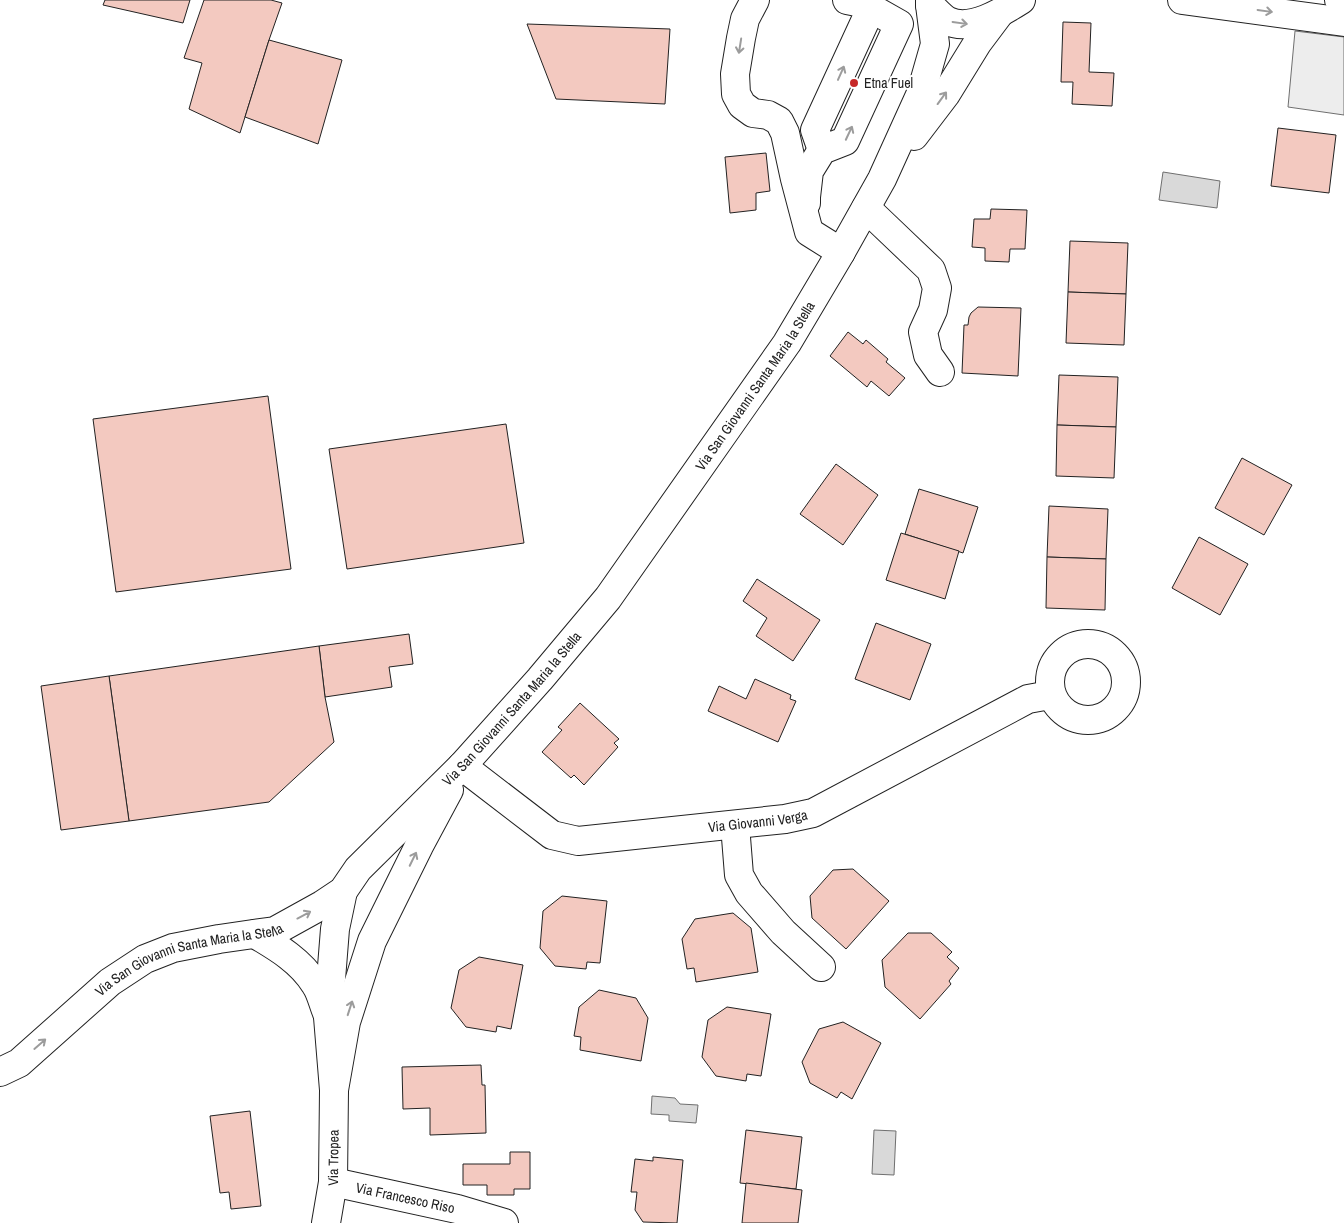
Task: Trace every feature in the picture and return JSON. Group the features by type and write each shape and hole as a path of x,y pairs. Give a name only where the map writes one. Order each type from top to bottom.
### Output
{"street":[{"path":"755,0 745,19 741,38 736,74 736,94 742,105 753,112 768,115 779,121 785,132 809,232 841,252"},
{"path":"1182,0 1344,22"},
{"path":"1339,0 1344,1"},
{"path":"809,232 806,196 810,170 822,150 816,130 868,15 855,1"},
{"path":"928,2 948,21 966,25 1010,7"},
{"path":"882,179 921,94 932,53 934,44 928,2"},
{"path":"882,179 946,94 978,42 1010,7"},
{"name":"Via San Giovanni Santa Maria la Stella","path":"0,1072 19,1063 110,982 145,959 173,948 275,930 322,905 343,891 358,869 462,766 540,679 608,598 787,343 882,179"},
{"path":"866,208 932,270 937,288 933,310 923,332 928,355 940,372"},
{"name":"Via Giovanni Verga","path":"462,766 552,835 578,841 785,819 813,813 1028,699 1050,695"},
{"path":"334,1090 346,1022 372,941 419,846 462,766"},
{"path":"735,825 740,875 749,893 783,932 821,967"},
{"path":"334,1090 328,1017 335,929 343,891"},
{"path":"255,934 284,951 306,971 316,985 328,1017"},
{"name":"Via Tropea","path":"326,1223 334,1182 334,1090"},
{"name":"Via Francesco Riso","path":"334,1182 456,1209 504,1223"}],"shaded area":[{"path":"1295,31 1344,37 1344,115 1288,107"},
{"path":"1163,172 1220,181 1217,208 1159,200"},
{"path":"652,1096 675,1098 680,1104 698,1105 696,1123 669,1121 669,1115 651,1114"},
{"path":"874,1130 896,1131 894,1175 872,1174"}],"building":[{"path":"105,0 190,0 183,23 103,5"},
{"path":"204,0 271,0 282,3 240,133 189,109 202,63 184,58"},
{"path":"1063,22 1091,23 1089,72 1114,73 1112,106 1072,104 1073,82 1061,82"},
{"path":"527,24 670,29 665,104 556,99"},
{"path":"269,40 342,60 318,144 245,117"},
{"path":"1278,128 1336,135 1329,193 1271,186"},
{"path":"766,153 770,191 756,193 756,210 730,213 725,157"},
{"path":"991,209 1027,210 1025,249 1010,249 1009,262 985,261 985,248 972,247 974,219 990,219"},
{"path":"1070,241 1128,243 1126,294 1068,292"},
{"path":"1068,292 1126,294 1124,345 1066,343"},
{"path":"978,307 1021,308 1018,376 962,373 964,325 968,325 971,313"},
{"path":"848,332 863,344 866,340 888,359 886,362 905,378 889,396 871,381 867,387 830,356"},
{"path":"1059,375 1118,377 1116,427 1057,425"},
{"path":"268,396 291,569 116,592 93,419"},
{"path":"506,424 524,543 347,569 329,449"},
{"path":"1057,425 1116,427 1114,478 1056,476"},
{"path":"1242,458 1292,485 1264,535 1215,508"},
{"path":"836,464 878,495 843,545 800,514"},
{"path":"919,489 978,507 963,553 905,534"},
{"path":"1049,506 1108,509 1106,559 1047,557"},
{"path":"901,533 959,551 945,599 886,580"},
{"path":"1199,537 1248,564 1220,615 1172,588"},
{"path":"1047,557 1106,559 1105,610 1046,608"},
{"path":"757,579 820,620 793,661 756,636 767,618 743,601"},
{"path":"876,623 931,644 910,700 855,679"},
{"path":"409,634 413,664 389,667 392,687 325,697 319,646"},
{"path":"319,646 325,697 334,742 269,802 129,821 109,676"},
{"path":"109,676 129,821 61,830 41,686"},
{"path":"755,679 791,695 790,699 796,701 778,742 708,711 719,686 746,699"},
{"path":"580,703 619,739 614,743 618,747 584,785 574,775 571,778 542,752 562,730 558,727"},
{"path":"853,869 889,901 846,949 812,918 810,896 833,870"},
{"path":"562,896 607,901 600,963 587,962 586,969 555,966 540,948 543,911"},
{"path":"733,913 751,928 758,972 696,982 694,968 687,969 682,939 695,919"},
{"path":"908,933 931,933 952,952 947,957 959,968 949,981 951,984 920,1019 885,987 882,960"},
{"path":"479,957 523,965 511,1029 497,1026 496,1032 466,1027 451,1008 459,970"},
{"path":"599,990 636,998 648,1018 641,1061 580,1050 581,1037 574,1036 579,1007"},
{"path":"727,1007 771,1014 761,1076 747,1074 746,1081 716,1076 702,1057 708,1020"},
{"path":"843,1022 881,1043 852,1099 841,1092 837,1098 810,1083 802,1062 819,1029"},
{"path":"481,1065 482,1085 485,1085 486,1133 430,1135 430,1108 403,1109 402,1067"},
{"path":"250,1111 261,1206 231,1209 229,1192 220,1193 210,1116"},
{"path":"746,1130 802,1137 796,1189 740,1183"},
{"path":"510,1152 530,1152 530,1189 514,1189 514,1195 487,1195 487,1185 463,1185 463,1164 510,1164"},
{"path":"653,1157 683,1160 677,1223 643,1222 635,1210 637,1192 631,1192 635,1159 653,1161"},
{"path":"746,1183 802,1190 798,1223 742,1223"}],"place":[{"name":"Etna Fuel","path":"854,83"}]}
